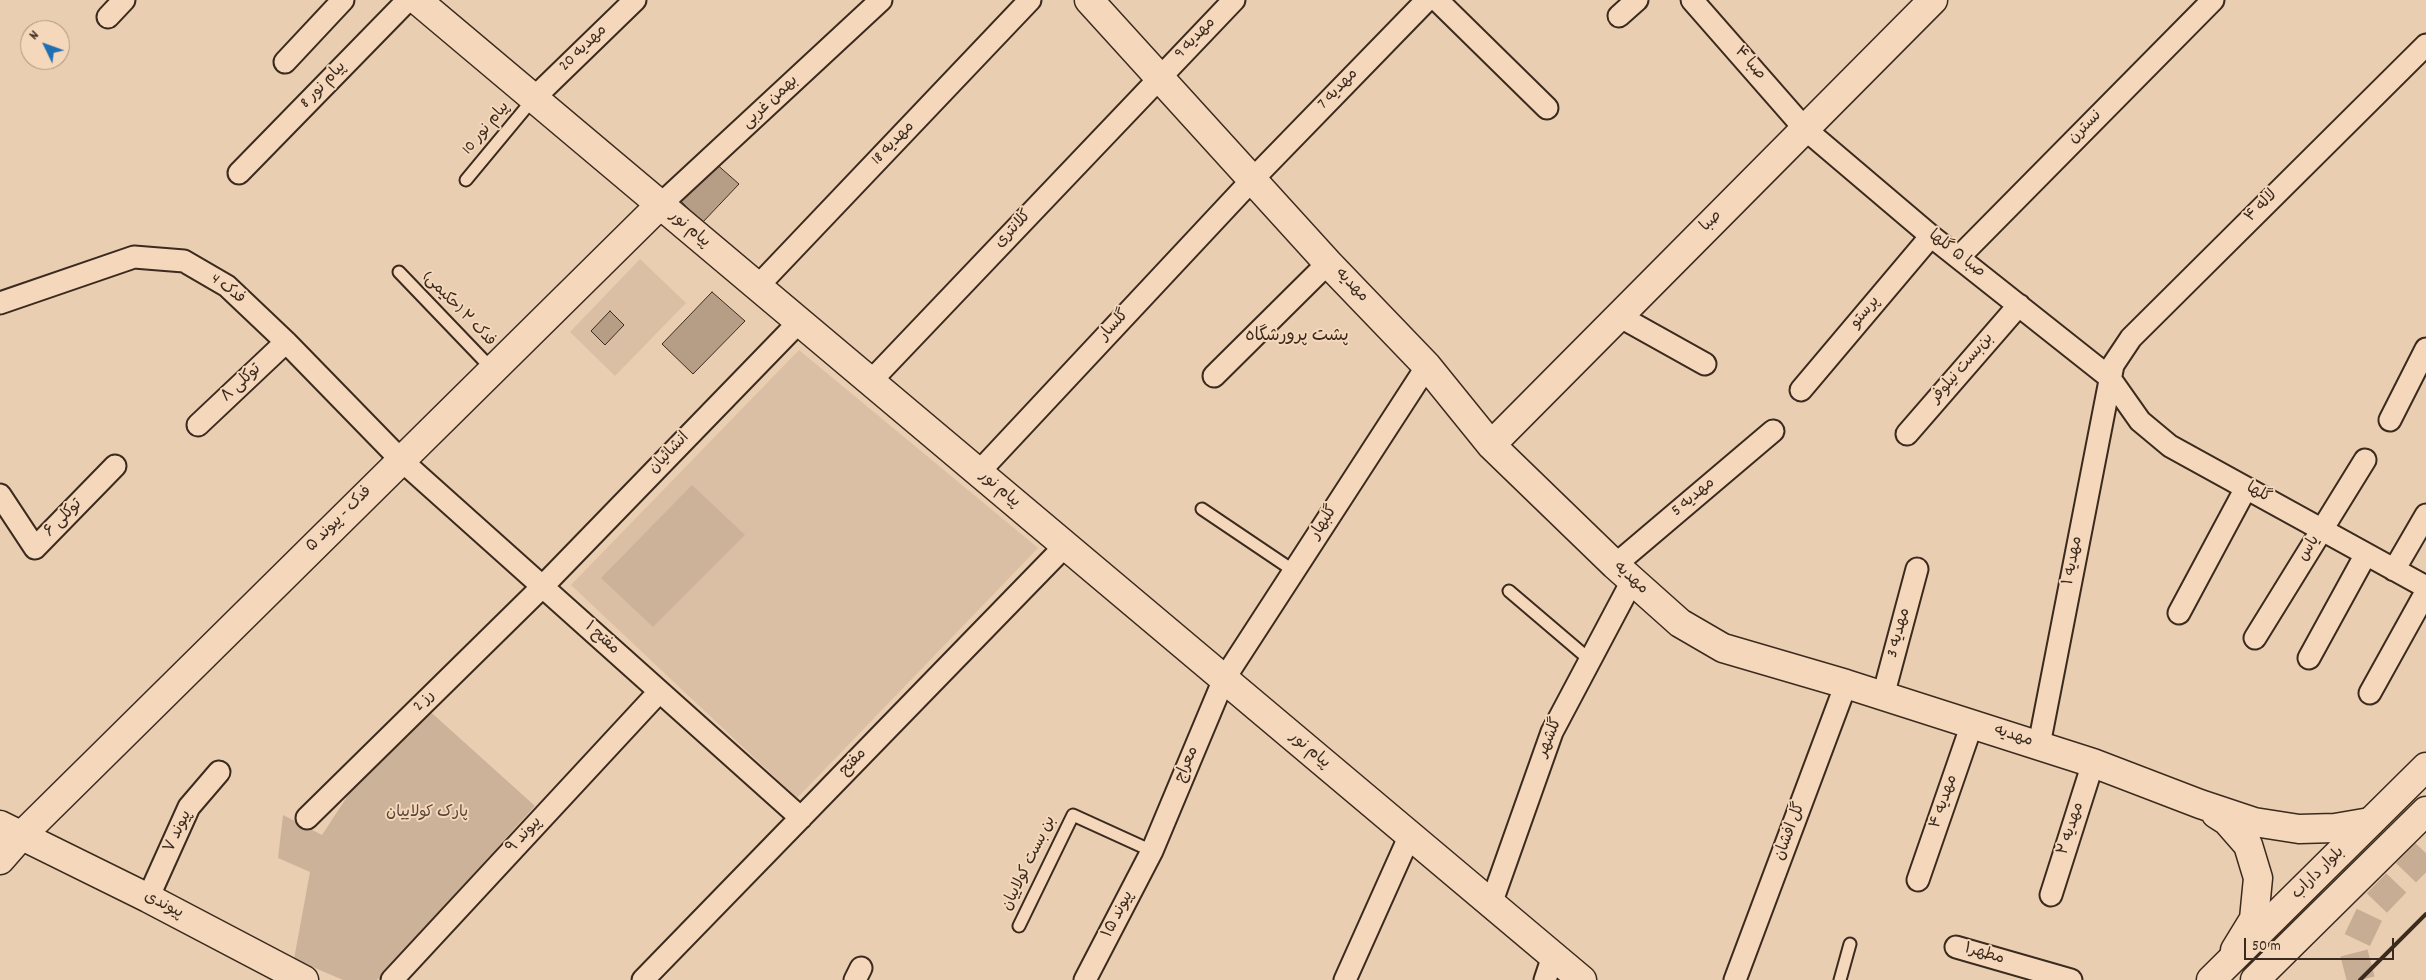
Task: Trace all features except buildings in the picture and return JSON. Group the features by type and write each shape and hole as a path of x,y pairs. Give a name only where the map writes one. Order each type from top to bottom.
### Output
{"street":[{"path":"108,17 124,0"},
{"path":"285,62 343,0"},
{"name":"مهدیه 20","path":"534,98 635,0"},
{"name":"بهمن غربی","path":"660,205 881,0"},
{"name":"مهدیه 18","path":"757,287 1030,0"},
{"name":"مهدیه","path":"1089,0 1328,263 1427,366 1491,445 1623,573 1680,623 1723,648 1846,684 2094,763 2200,804 2254,822 2299,829 2335,828 2370,822"},
{"name":"مهدیه 9","path":"1158,78 1234,0"},
{"name":"مهدیه 7","path":"1252,180 1427,0"},
{"path":"1438,0 1547,108"},
{"path":"1619,16 1636,0"},
{"name":"صبا ۴","path":"1692,0 1805,129"},
{"name":"صبا","path":"1491,445 1933,0"},
{"name":"نسترن","path":"1959,257 2213,0"},
{"name":"پیام نور","path":"419,1 1491,904 1549,968 1582,980"},
{"name":"پیام نور 8","path":"240,173 419,1"},
{"name":"لاله ۴","path":"2109,377 2113,365 2131,338 2426,44"},
{"name":"کلانتری","path":"870,382 1158,78"},
{"name":"صبا ۵ گلها","path":"1805,129 1931,236 2109,377"},
{"name":"گلسار","path":"978,473 1252,180"},
{"name":"فدک - پیوند ۵","path":"0,860 10,830 58,799 660,205"},
{"name":"پرستو","path":"1801,390 1931,236"},
{"name":"فدک 4","path":"0,303 134,257 184,261 227,286 286,342 401,460"},
{"path":"1214,376 1328,263"},
{"name":"بن‌بست نیلوفر","path":"1908,434 2019,305"},
{"path":"1619,316 1705,364"},
{"name":"انشائیان","path":"542,587 798,322"},
{"name":"توکلی ۸","path":"198,426 286,342"},
{"path":"2390,420 2426,349"},
{"name":"گلبهار","path":"1224,679 1427,366"},
{"name":"گلها","path":"2109,377 2140,421 2163,440 2426,587"},
{"name":"مهدیه ۱","path":"2039,745 2109,377"},
{"name":"مهدیه 5","path":"1623,573 1773,431"},
{"name":"مفتح ۱","path":"401,460 800,818"},
{"name":"یاس","path":"2255,638 2365,460"},
{"name":"توکلی ۶","path":"0,495 35,548 115,466"},
{"path":"2179,613 2246,488"},
{"path":"2394,570 2426,515"},
{"name":"مفتح","path":"643,980 1065,546"},
{"path":"2309,658 2366,554"},
{"name":"مهدیه 3","path":"1884,696 1917,569"},
{"name":"گلشهر","path":"1491,904 1552,732 1590,660 1623,573"},
{"name":"رز 2","path":"308,818 542,587"},
{"path":"2370,693 2426,592"},
{"name":"معراج","path":"1152,851 1224,679"},
{"name":"گل افشان","path":"1735,980 1846,684"},
{"name":"پیوند ۹","path":"392,980 659,692"},
{"name":"مهدیه ۴","path":"1918,880 1972,724"},
{"name":"مهدیه ۲","path":"2051,895 2094,763"},
{"name":"بلوار داراب","path":"2216,975 2426,767"},
{"name":"پیوند ۷","path":"148,898 189,807 219,772"},
{"path":"0,866 57,854 47,825 58,799"},
{"path":"2200,804 2227,821 2248,844 2258,878 2254,919 2216,975"},
{"name":"بلوار داراب","path":"2255,980 2426,811"},
{"name":"پیوندی","path":"10,830 148,898 304,980"},
{"path":"1345,980 1410,836"},
{"name":"پیوند ۱۵","path":"1085,980 1152,851"},
{"name":"مطهر۱","path":"1956,947 2070,980"}],"lane":[{"name":"پیام نور 10","path":"466,180 534,98"},
{"name":"فدک ۲ (حکیمی)","path":"399,272 493,370"},
{"path":"1202,509 1294,571"},
{"path":"1509,591 1590,660"},
{"name":"بن بست کولاییان","path":"1018,926 1073,815 1152,851"},
{"path":"1840,980 1850,944"}],"shaded area":[{"path":"640,259 686,303 615,376 570,332"},
{"path":"799,350 1038,548 797,798 571,585"}],"green space":[{"path":"692,485 745,535 653,627 601,578"},
{"name":"پارک کولاییان","path":"424,706 535,806 377,980 343,980 294,959 310,872 278,858 283,815 322,835 360,777"}],"tunnel":[{"path":"2361,980 2353,949 2373,907 2426,852"}],"railway":[{"path":"2360,980 2426,914"}],"district":[{"name":"پشت پرورشگاه","path":"1297,338"}]}
